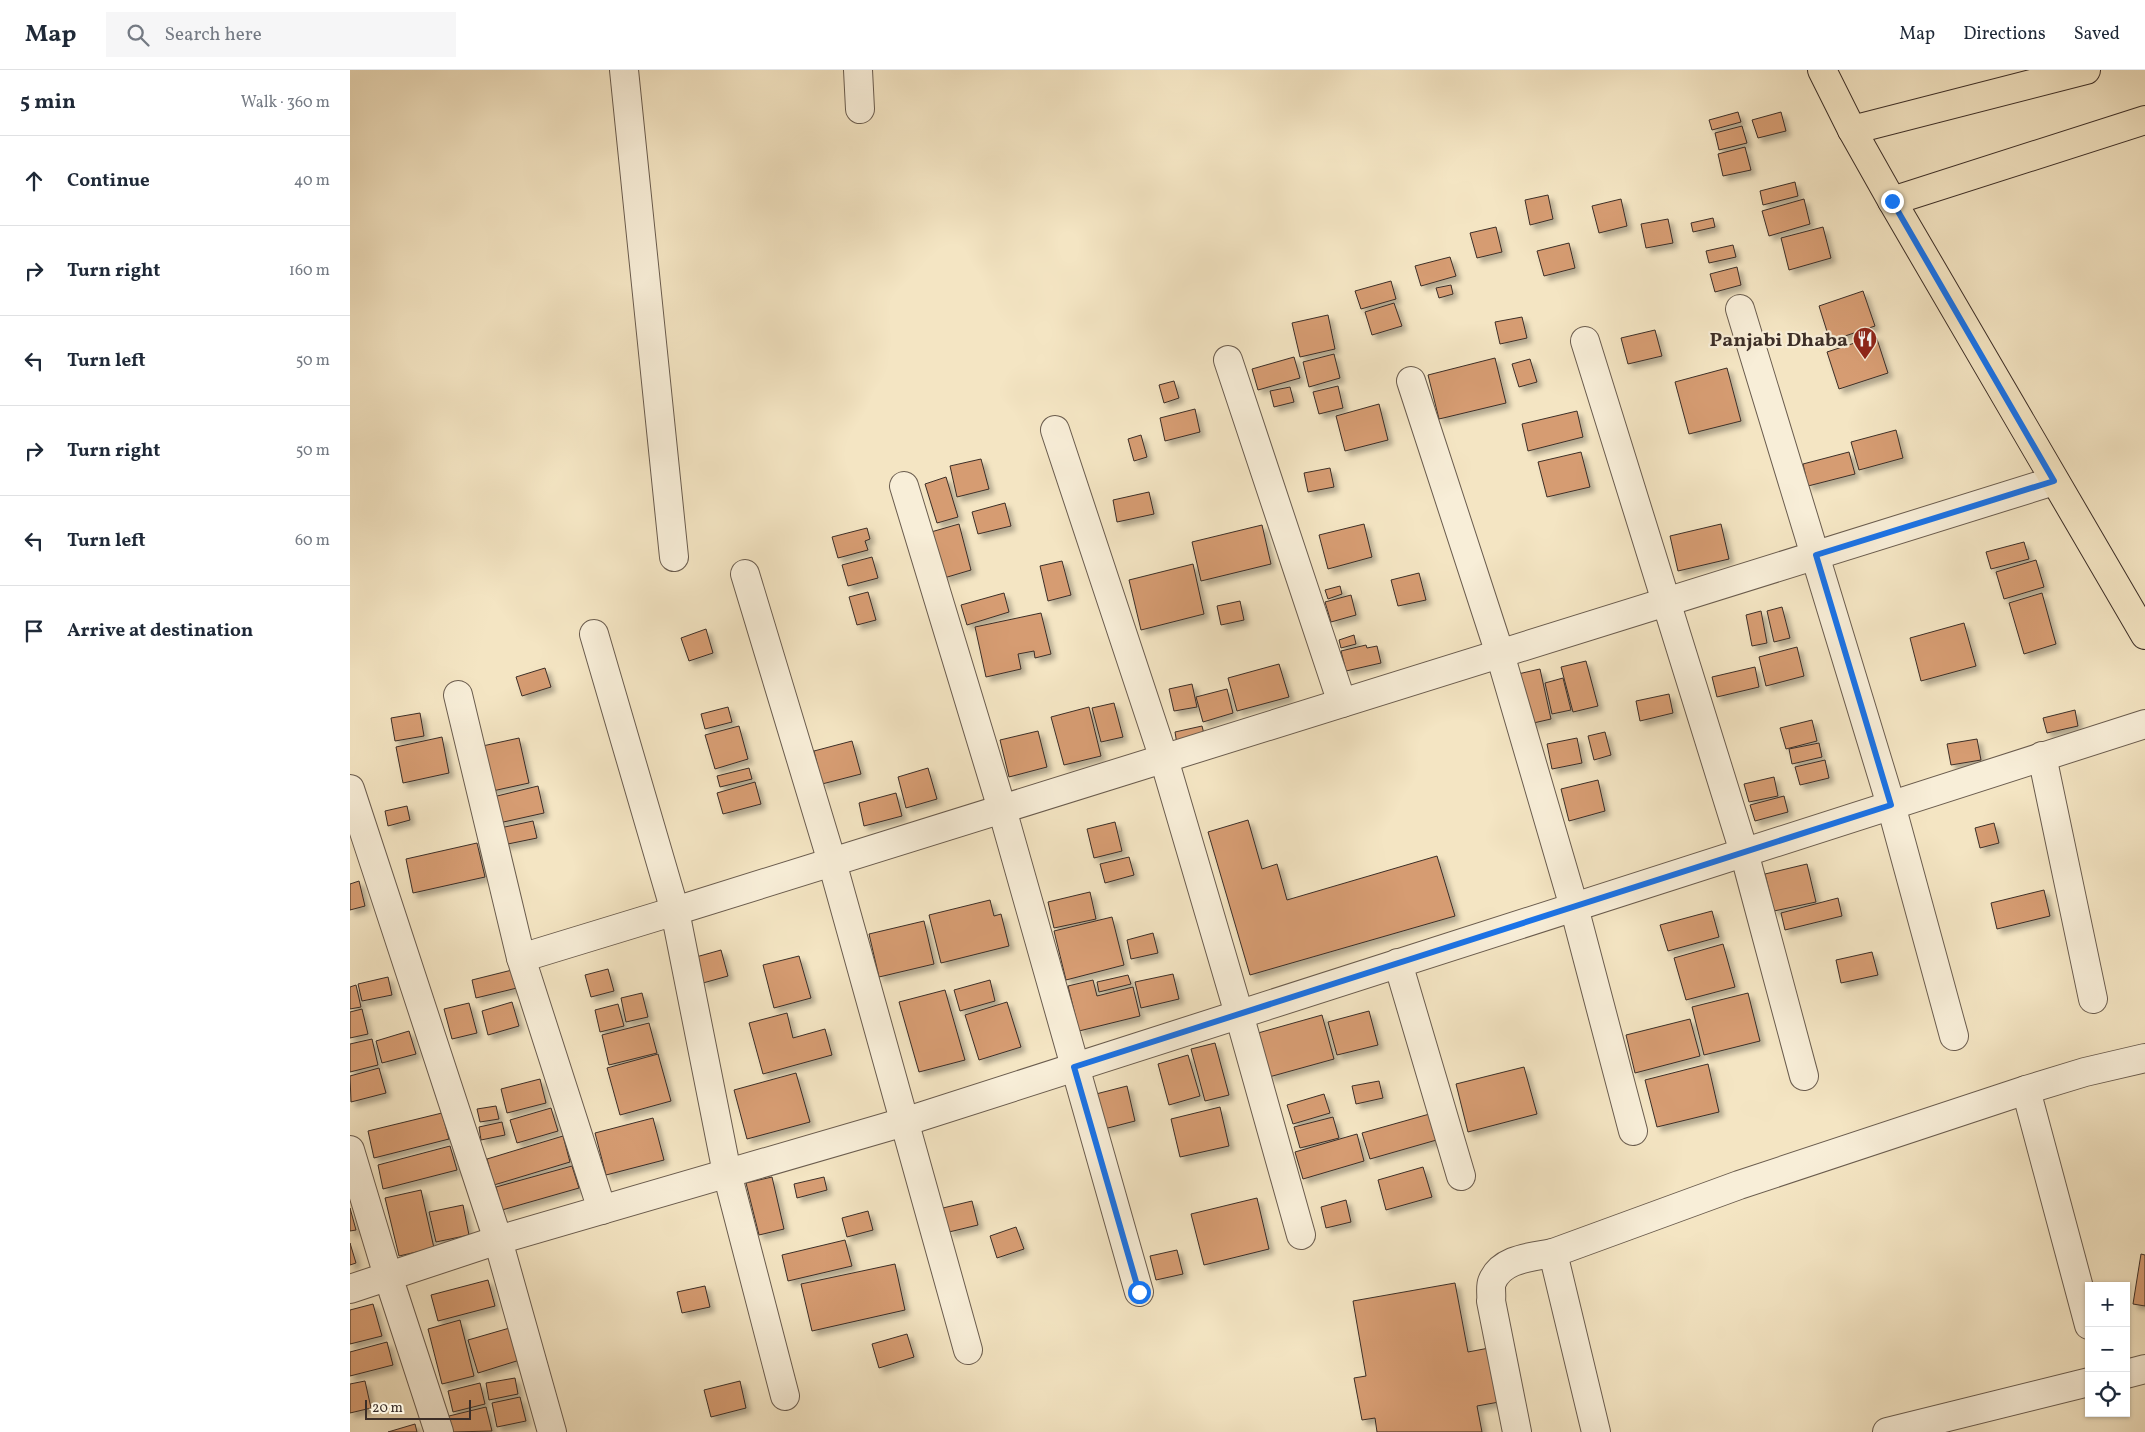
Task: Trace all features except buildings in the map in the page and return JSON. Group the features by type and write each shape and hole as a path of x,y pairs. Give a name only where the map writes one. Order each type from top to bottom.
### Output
{"main road":[{"path":"1822,70 1852,130 1892,201 2145,636"},
{"path":"1852,130 2086,70"},
{"path":"1892,201 2145,120"}],"street":[{"path":"624,70 674,557"},
{"path":"858,70 860,109"},
{"path":"1740,309 1891,805 1954,1036"},
{"path":"1585,341 1744,852 1804,1076"},
{"path":"1228,360 1342,703"},
{"path":"1411,381 1500,654 1574,907 1633,1132"},
{"path":"1055,430 1164,759 1240,1014 1301,1235"},
{"path":"521,958 2054,481"},
{"path":"904,486 1002,809 1139,1292"},
{"path":"745,574 832,862 968,1350"},
{"path":"594,634 674,911 727,1173 785,1396"},
{"path":"458,695 521,958 602,1210"},
{"path":"350,1289 498,1240 904,1122 2145,724"},
{"path":"2042,756 2093,999"},
{"path":"350,789 498,1240 552,1432"},
{"path":"1398,963 1461,1176"},
{"path":"1518,1432 1491,1301 1492,1282 1504,1266 1520,1260 1553,1253 1739,1185 2026,1090 2085,1072 2145,1058"},
{"path":"2026,1090 2085,1311"},
{"path":"350,1150 438,1432"},
{"path":"1553,1253 1596,1432"},
{"path":"2130,1373 2145,1369"},
{"path":"1887,1432 2085,1383"}],"place":[{"name":"Panjabi Dhaba","path":"1865,360"}],"route":[{"path":"1139,1292 1074,1067 1891,805 1816,555 2054,481 1892,201"}]}
